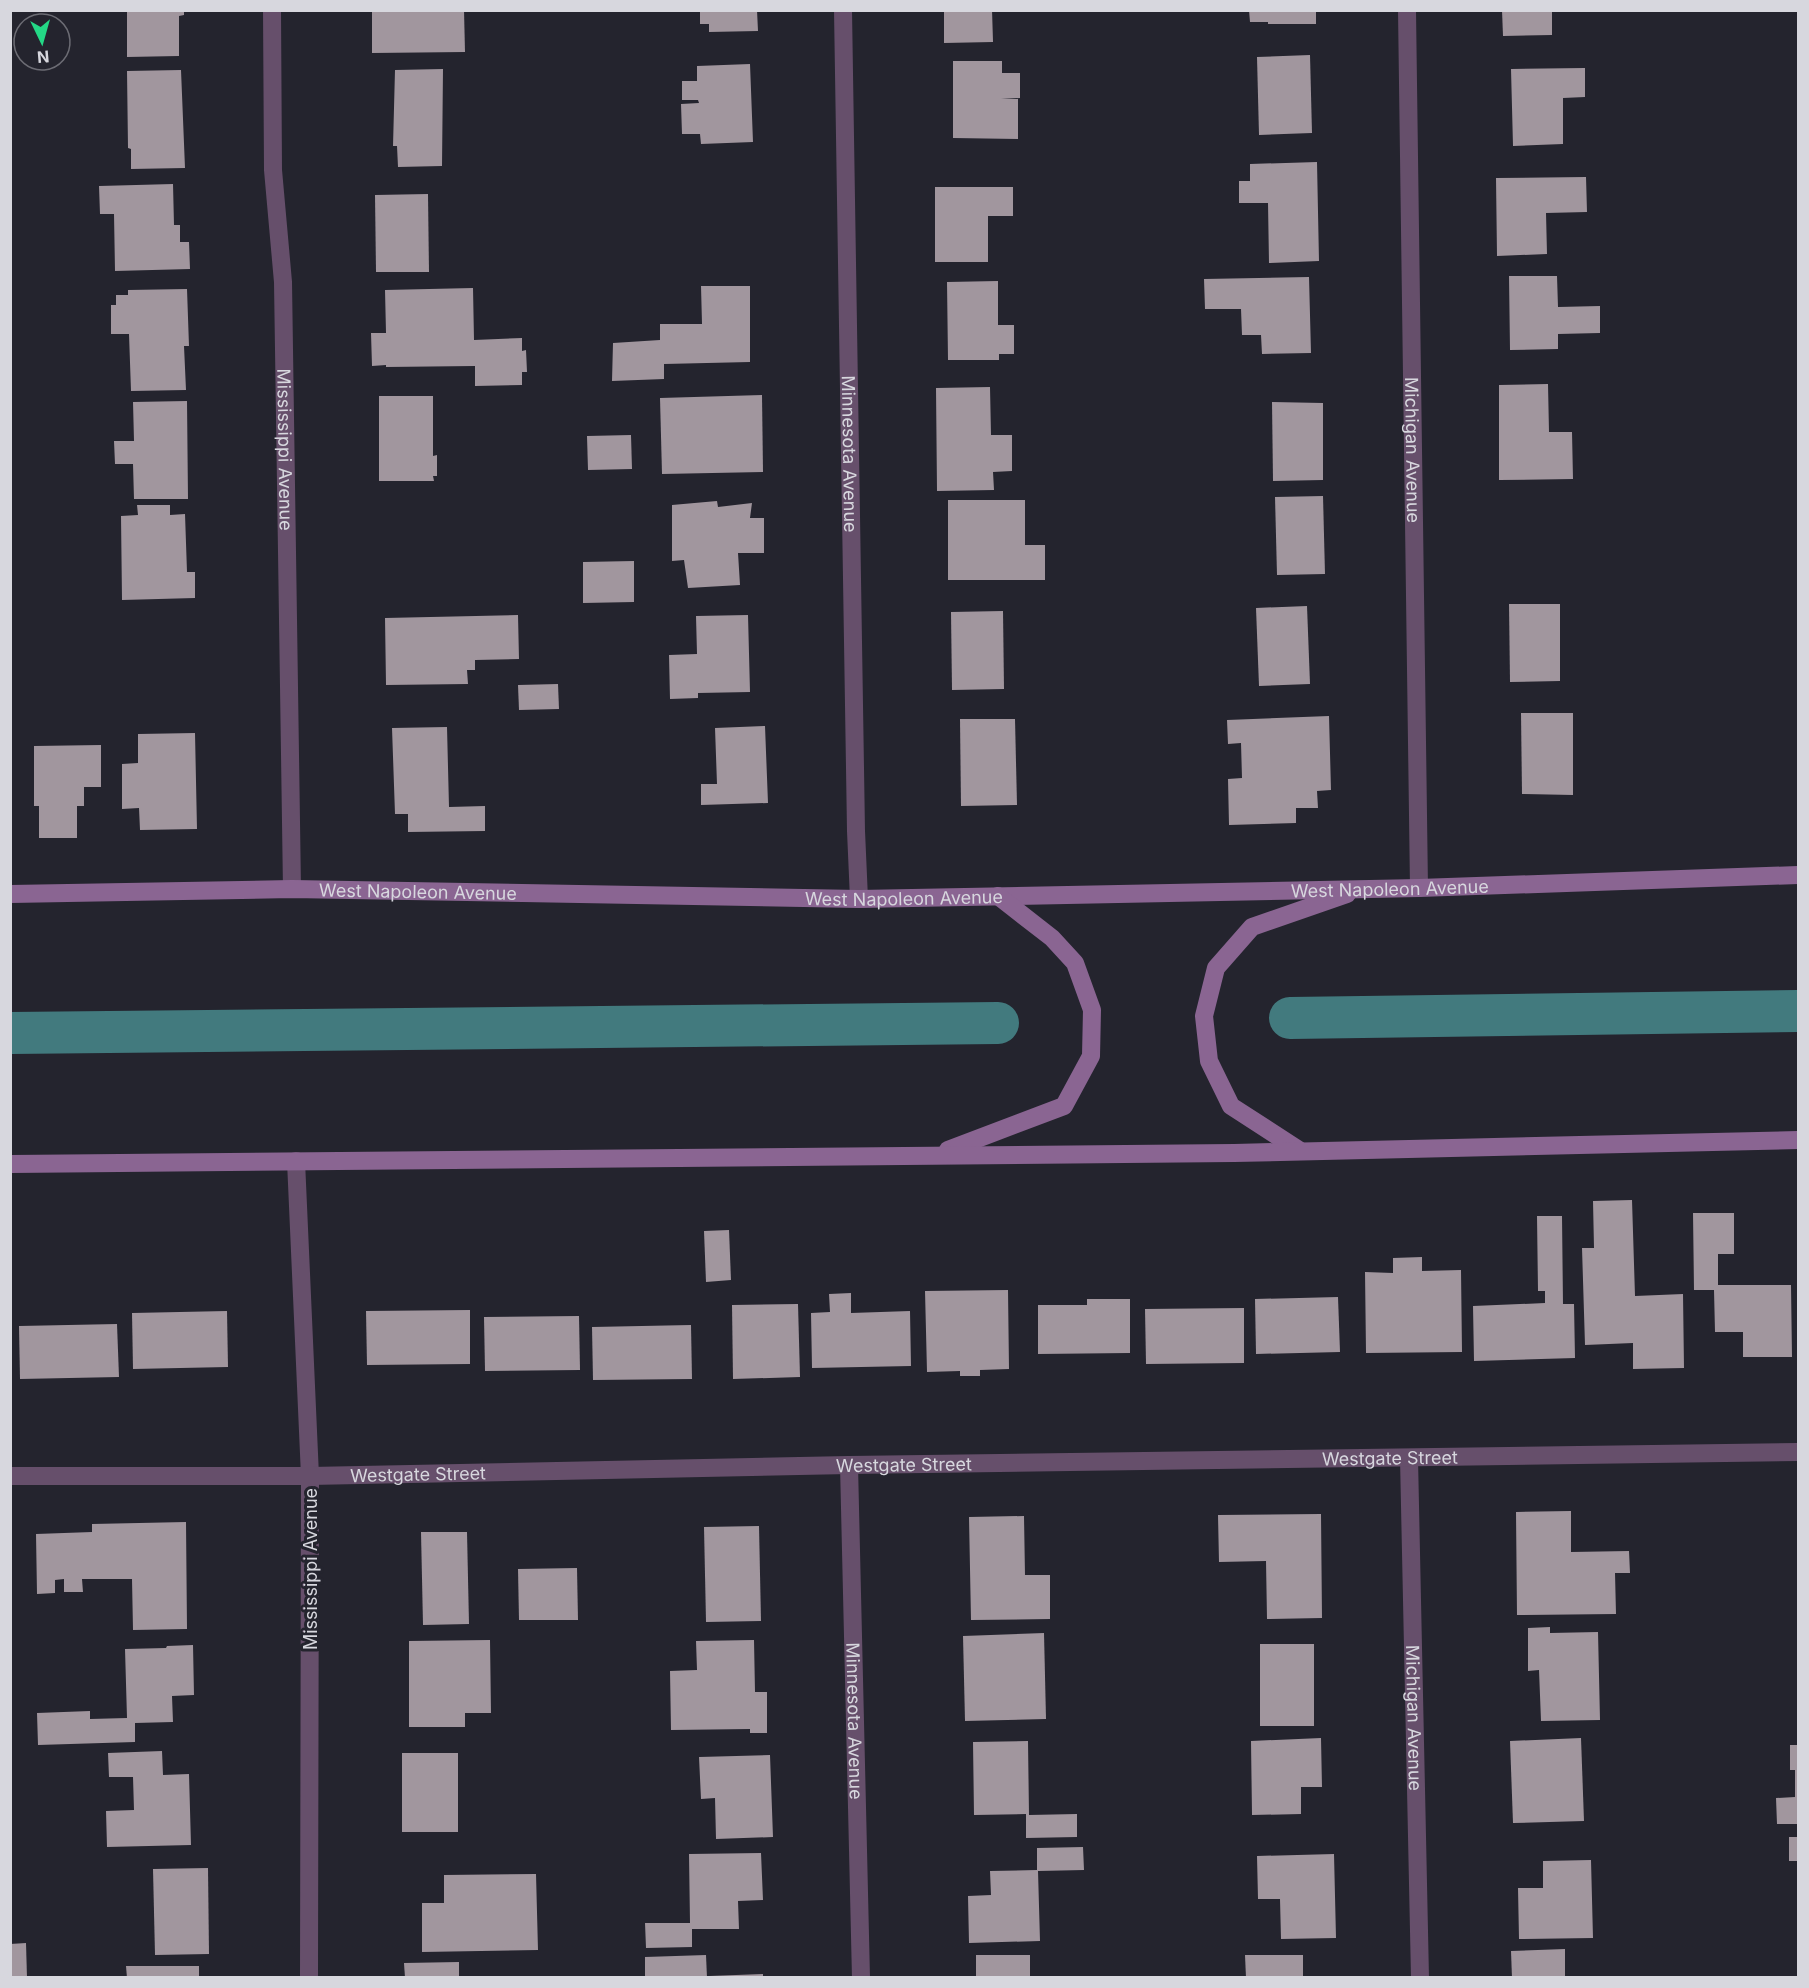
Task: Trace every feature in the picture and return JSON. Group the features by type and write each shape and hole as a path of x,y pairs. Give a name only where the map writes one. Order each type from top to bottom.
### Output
{"main road":[{"name":"West Napoleon Avenue","path":"10,894 292,889 859,899 1419,888 1798,875"},
{"path":"1299,1150 1231,1106 1209,1061 1204,1017 1216,968 1252,927 1363,889"},
{"path":"935,1155 1064,1106 1091,1056 1092,1010 1075,963 1052,938 998,896"},
{"path":"10,1164 935,1155 1798,1140"}],"street":[{"name":"Mississippi Avenue","path":"272,10 273,170 283,282 292,889"},
{"name":"Minnesota Avenue","path":"843,10 855,807 859,899"},
{"name":"Michigan Avenue","path":"1407,10 1419,888"},
{"name":"Mississippi Avenue","path":"296,1161 310,1476 309,1977"},
{"name":"Westgate Street","path":"10,1476 310,1476 849,1465 1798,1452"},
{"name":"Michigan Avenue","path":"1409,1458 1420,1977"},
{"name":"Minnesota Avenue","path":"849,1465 861,1977"}],"building":[{"path":"127,10 184,10 184,15 179,16 179,56 127,57"},
{"path":"372,10 464,10 465,52 372,53"},
{"path":"700,10 757,10 758,31 709,32 709,24 700,24"},
{"path":"944,10 992,10 993,42 944,43"},
{"path":"1249,10 1316,10 1316,24 1250,22"},
{"path":"1502,10 1552,10 1552,35 1503,36"},
{"path":"1310,55 1312,133 1259,135 1257,57"},
{"path":"953,61 1002,61 1002,73 1020,73 1020,98 1001,99 1018,99 1018,139 953,138"},
{"path":"750,64 753,142 701,144 700,134 682,134 681,104 699,103 698,100 682,100 682,81 697,81 697,66"},
{"path":"1585,68 1585,97 1563,98 1563,144 1513,146 1511,69"},
{"path":"443,69 442,166 398,167 397,146 393,146 395,70"},
{"path":"181,70 185,168 131,169 131,149 128,148 127,71"},
{"path":"1317,162 1319,261 1269,263 1268,203 1239,203 1239,181 1250,181 1250,164"},
{"path":"1586,177 1587,212 1546,213 1547,254 1497,256 1496,178"},
{"path":"173,184 174,225 180,225 180,242 189,242 190,269 115,271 114,214 100,214 99,186"},
{"path":"935,187 1013,187 1013,216 988,216 988,262 935,262"},
{"path":"428,194 429,272 376,272 375,195"},
{"path":"1509,276 1557,276 1558,307 1600,306 1600,333 1558,334 1558,349 1510,350"},
{"path":"1309,277 1311,353 1262,354 1261,335 1242,335 1241,309 1205,309 1204,279"},
{"path":"998,281 998,325 1014,325 1014,354 999,354 999,360 948,360 947,282"},
{"path":"701,286 750,286 750,362 664,364 664,379 612,381 613,343 660,340 660,324 702,324"},
{"path":"473,288 474,340 522,338 522,351 526,350 527,372 522,372 522,385 475,386 475,366 372,366 371,333 386,333 385,290"},
{"path":"187,289 189,346 184,346 186,390 131,391 129,334 111,334 111,305 116,305 116,295 128,295 128,290"},
{"path":"1548,384 1549,432 1572,432 1573,479 1499,480 1499,385"},
{"path":"990,387 991,435 1012,435 1012,471 993,472 994,490 937,491 936,388"},
{"path":"762,395 763,472 662,474 660,398"},
{"path":"379,396 433,396 433,456 437,455 437,476 433,476 434,481 379,481"},
{"path":"187,401 188,499 134,499 133,464 115,464 114,441 134,441 133,402"},
{"path":"1272,402 1323,403 1323,480 1273,481"},
{"path":"631,435 632,469 588,470 587,436"},
{"path":"1323,496 1325,574 1277,575 1275,497"},
{"path":"948,500 1025,500 1025,545 1045,545 1045,580 948,580"},
{"path":"717,501 718,507 752,503 750,518 764,518 764,553 738,553 740,585 688,588 684,560 672,561 672,505"},
{"path":"137,505 170,505 170,515 185,514 187,572 195,572 195,598 122,600 121,516 138,515"},
{"path":"634,561 634,602 583,603 583,562"},
{"path":"1509,604 1560,604 1560,681 1510,682"},
{"path":"1307,606 1310,684 1259,686 1256,608"},
{"path":"1003,611 1004,689 952,690 951,612"},
{"path":"518,615 519,659 475,660 475,670 467,670 468,684 386,685 385,618"},
{"path":"748,615 750,692 698,693 698,698 670,699 669,655 697,654 696,616"},
{"path":"558,684 559,709 519,710 518,685"},
{"path":"1521,713 1573,713 1573,795 1522,794"},
{"path":"1329,716 1331,790 1317,791 1318,808 1296,808 1296,823 1229,825 1228,779 1242,778 1241,743 1228,744 1227,720"},
{"path":"960,719 1015,719 1017,805 961,806"},
{"path":"765,726 768,803 701,805 701,784 717,784 715,728"},
{"path":"447,727 449,807 485,806 485,831 408,832 408,814 395,814 392,728"},
{"path":"195,733 197,829 140,830 139,808 122,809 122,764 138,763 138,734"},
{"path":"101,745 101,787 84,787 84,806 77,806 77,838 39,838 39,806 34,806 34,746"},
{"path":"1632,1200 1635,1296 1683,1294 1684,1368 1633,1369 1633,1343 1585,1345 1582,1248 1594,1248 1593,1201"},
{"path":"1693,1213 1734,1213 1734,1254 1718,1254 1718,1285 1791,1285 1792,1357 1743,1357 1743,1332 1715,1332 1714,1290 1694,1290"},
{"path":"1537,1216 1562,1216 1563,1304 1574,1304 1575,1358 1474,1361 1473,1306 1545,1303 1545,1291 1538,1291"},
{"path":"729,1230 731,1280 706,1282 704,1231"},
{"path":"1422,1257 1422,1271 1461,1270 1462,1352 1366,1353 1365,1272 1393,1273 1393,1258"},
{"path":"1008,1290 1009,1369 980,1370 980,1376 960,1376 960,1371 927,1372 925,1291"},
{"path":"851,1293 851,1313 910,1311 911,1366 812,1368 811,1313 830,1312 829,1294"},
{"path":"1338,1297 1340,1352 1256,1354 1255,1299"},
{"path":"1087,1299 1130,1299 1130,1353 1038,1354 1038,1305 1087,1305"},
{"path":"798,1304 800,1377 733,1379 732,1305"},
{"path":"1244,1308 1244,1363 1146,1364 1145,1309"},
{"path":"470,1310 470,1364 367,1365 366,1311"},
{"path":"227,1311 228,1367 133,1369 132,1313"},
{"path":"579,1316 580,1370 485,1371 484,1317"},
{"path":"117,1324 119,1377 20,1379 19,1326"},
{"path":"691,1325 692,1379 593,1380 592,1327"},
{"path":"1571,1511 1571,1552 1629,1551 1630,1573 1615,1573 1616,1614 1517,1615 1516,1512"},
{"path":"1321,1514 1322,1618 1267,1619 1266,1561 1219,1562 1218,1515"},
{"path":"1024,1516 1025,1575 1050,1575 1050,1619 971,1620 969,1517"},
{"path":"186,1522 187,1629 133,1630 132,1579 82,1579 83,1592 64,1592 64,1579 55,1580 55,1593 37,1594 36,1534 92,1532 92,1524"},
{"path":"759,1526 761,1621 706,1622 704,1527"},
{"path":"421,1532 467,1532 469,1624 423,1625"},
{"path":"577,1568 578,1620 519,1620 518,1569"},
{"path":"1550,1627 1550,1633 1598,1632 1600,1720 1541,1721 1539,1670 1528,1671 1528,1628"},
{"path":"1044,1633 1046,1719 965,1721 963,1636"},
{"path":"490,1640 491,1713 465,1713 465,1727 409,1727 409,1641"},
{"path":"754,1640 755,1692 767,1692 767,1733 750,1733 750,1729 671,1730 670,1671 697,1670 696,1641"},
{"path":"1260,1644 1314,1644 1314,1726 1260,1726"},
{"path":"193,1645 194,1695 172,1696 173,1722 135,1723 135,1742 38,1745 37,1713 90,1711 90,1719 127,1718 125,1649"},
{"path":"1321,1738 1322,1787 1301,1787 1301,1814 1252,1815 1251,1741"},
{"path":"1581,1738 1584,1821 1513,1823 1510,1741"},
{"path":"1028,1741 1029,1815 1077,1814 1077,1837 1026,1838 1026,1814 974,1815 973,1742"},
{"path":"1790,1745 1798,1745 1798,1824 1777,1824 1776,1798 1795,1797 1795,1770 1790,1770"},
{"path":"162,1751 163,1775 189,1774 191,1845 107,1847 106,1811 134,1810 133,1777 109,1777 108,1753"},
{"path":"402,1753 458,1753 458,1832 402,1832"},
{"path":"770,1755 773,1837 716,1839 715,1798 701,1799 699,1757"},
{"path":"1789,1837 1798,1837 1798,1861 1789,1861"},
{"path":"1083,1847 1084,1870 1038,1871 1040,1941 969,1943 968,1896 991,1895 990,1871 1037,1870 1037,1848"},
{"path":"761,1853 763,1900 738,1901 739,1929 692,1929 692,1947 646,1948 645,1923 690,1923 689,1854"},
{"path":"1334,1854 1336,1938 1281,1939 1280,1899 1258,1899 1257,1856"},
{"path":"1591,1860 1593,1938 1519,1939 1518,1888 1543,1888 1543,1861"},
{"path":"208,1868 209,1954 155,1955 153,1869"},
{"path":"536,1874 538,1950 422,1952 422,1903 444,1903 444,1875"},
{"path":"26,1943 27,1978 10,1978 10,1944"},
{"path":"1565,1949 1565,1978 1512,1978 1511,1951"},
{"path":"706,1955 707,1978 645,1978 645,1957"},
{"path":"976,1955 1030,1955 1030,1978 976,1978"},
{"path":"1245,1955 1303,1955 1303,1978 1246,1978"},
{"path":"459,1962 459,1978 405,1978 404,1963"},
{"path":"126,1966 199,1966 199,1978 127,1978"},
{"path":"763,1974 763,1978 709,1978 709,1976"}],"waterway":[{"path":"1290,1018 1798,1011"},
{"path":"10,1033 998,1023"}]}
